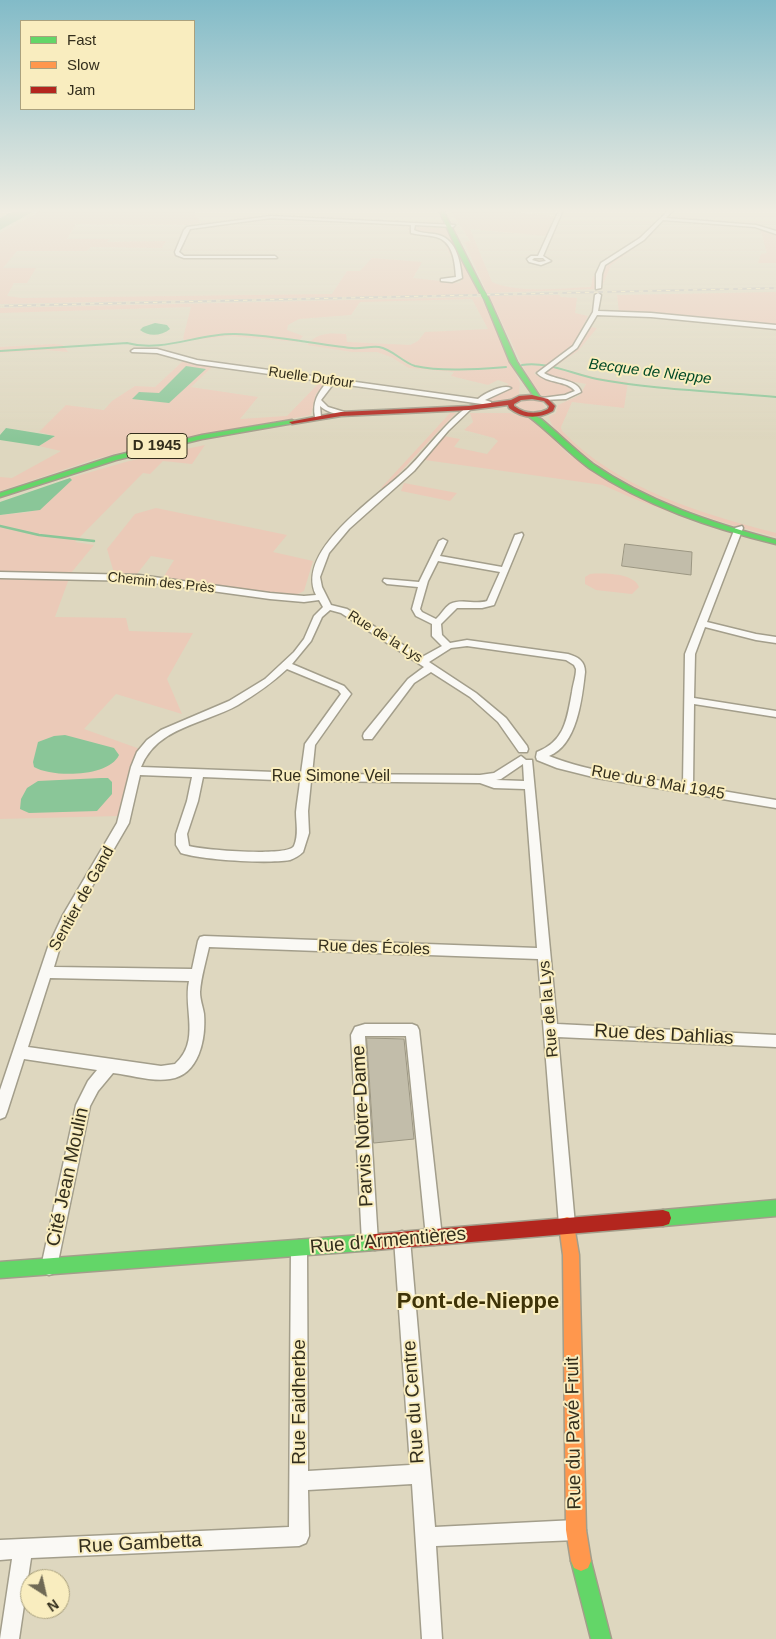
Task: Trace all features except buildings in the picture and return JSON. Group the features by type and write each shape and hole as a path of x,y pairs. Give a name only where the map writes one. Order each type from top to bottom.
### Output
{"main road":[{"path":"480,286 530,392 545,404 546,418 552,431"},
{"path":"515,404 522,393 523,378"},
{"path":"515,404 545,404"},
{"path":"515,404 552,431 574,453 604,474 641,494 674,508 776,542"},
{"name":"D 1945","path":"0,495 97,462 193,439 318,417 474,405 515,404"},
{"path":"530,415 545,404"},
{"path":"738,530 776,538"},
{"name":"Rue d'Armentières","path":"0,1270 299,1248 776,1208"},
{"name":"Rue du Pavé Fruit","path":"567,1225 571,1255 576,1530 583,1574 601,1639"}],"street":[{"path":"596,313 598,295"},
{"path":"578,392 577,388 572,384 543,376 540,373 578,345 593,315 596,313 656,315 776,327"},
{"name":"Ruelle Dufour","path":"134,351 157,351 193,361 332,381 474,405 489,402"},
{"path":"318,417 316,408 320,394 332,381"},
{"name":"Rue de la Lys","path":"508,388 484,397 447,427 409,471 331,543 321,559 316,576 316,586 321,598 328,607 350,614 427,664 491,710 507,727 524,757 530,784 567,1225"},
{"path":"545,404 572,397 578,392"},
{"path":"545,404 578,392"},
{"path":"318,401 326,408 348,414"},
{"path":"688,789 690,654 738,530"},
{"path":"436,623 443,620 455,606 483,606 491,603 518,535"},
{"path":"436,623 416,611 422,585 443,541"},
{"path":"434,558 505,570"},
{"name":"Chemin des Près","path":"0,575 139,578 270,596 304,599 321,598"},
{"path":"387,581 422,585"},
{"name":"Sentier de Gand","path":"0,1112 45,972 62,929 123,823 135,772 144,751 165,732 240,700 268,681 287,665 305,644 318,616 328,607"},
{"path":"368,736 411,681 448,646 437,636 436,623"},
{"path":"701,623 776,640"},
{"name":"Rue Simone Veil","path":"135,772 306,777 480,779 497,776 524,757 537,762 541,756 555,747 571,726 580,665 568,657 480,644 462,643 448,646"},
{"path":"198,774 181,838 181,846 185,850 231,855 286,855 297,851 301,847 303,834 302,811 311,740 346,694 341,688 287,665"},
{"path":"689,700 776,714"},
{"name":"Rue du 8 Mai 1945","path":"541,756 561,765 597,774 776,804"},
{"path":"480,779 491,783 530,784"},
{"name":"Rue des Écoles","path":"197,975 204,941 544,954"},
{"path":"19,1052 166,1074 176,1072 187,1064 193,1053 197,1021 194,996 197,975 45,972"},
{"name":"Parvis Notre-Dame","path":"370,1242 358,1035 360,1031 365,1030 412,1030 434,1237"},
{"name":"Rue des Dahlias","path":"551,1030 776,1041"},
{"name":"Cité Jean Moulin","path":"49,1267 83,1105 93,1086 110,1066"},
{"name":"Rue du Centre","path":"402,1239 426,1536 432,1639"},
{"name":"Rue Faidherbe","path":"279,1537 299,1536 299,1248"},
{"path":"300,1482 420,1474"},
{"path":"426,1536 576,1530"},
{"name":"Rue Gambetta","path":"0,1550 279,1537"},
{"path":"8,1639 23,1550"}],"shaded area":[{"path":"0,286 12,286 7,296 22,298 332,294 337,286 475,286 479,294 0,304"},
{"path":"484,286 540,289 595,286 595,289 599,289 600,286 602,286 601,289 487,293"},
{"path":"776,292 776,325 662,314 619,312 617,295"},
{"path":"559,295 561,297 577,298 575,313 588,316 583,326 585,327 571,348 534,373 546,380 569,385 573,389 565,395 554,398 544,396 535,391 489,296"},
{"path":"481,297 520,383 519,394 506,402 476,404 475,399 509,384 498,380 488,385 451,376 454,372 409,368 391,357 377,352 352,352 307,345 320,336 346,334 347,342 410,345 418,341 425,332 488,329 472,299 360,302 351,315 299,319 288,325 287,330 303,336 298,342 229,336 185,341 183,338 191,307 0,313 0,308"},
{"path":"155,323 167,325 170,329 155,335 147,334 140,330 143,327"},
{"path":"591,327 597,328 578,351 554,367 595,377 628,382 624,408 572,402 561,427 562,431 608,469 634,483 689,507 776,533 776,537 693,512 640,490 592,460 556,431 551,424 549,416 556,413 558,405 580,395 586,384 552,378 546,372 575,350"},
{"path":"63,345 68,352 45,350 0,353 0,347"},
{"path":"183,361 213,366 191,387 258,397 240,419 287,416 321,381 324,385 316,394 311,415 156,443 92,460 0,491 0,477 12,478 61,451 39,446 55,436 39,432 66,405 104,410 112,401 135,386 155,387"},
{"path":"186,366 206,369 169,403 132,399 139,392 159,393"},
{"path":"531,400 542,402 545,407 544,409 531,412 518,407 519,402"},
{"path":"450,413 456,413 385,488 381,488"},
{"path":"470,413 511,413 536,421 568,454 602,477 677,515 603,485 425,460 444,436 460,439 454,447 487,454 498,441 494,438 464,430 473,422"},
{"path":"6,428 55,436 39,446 0,440 0,435"},
{"path":"205,445 192,464 163,461 150,474 143,473 75,542 94,545 71,573 55,617 126,618 129,631 193,633 167,679 182,714 116,694 84,729 140,749 130,766 119,816 0,819 0,515 30,512 72,480 70,478 129,461"},
{"path":"70,478 72,480 40,510 0,515 0,502"},
{"path":"404,483 457,493 450,501 401,491"},
{"path":"156,508 287,535 273,552 313,561 304,591 296,595 289,595 163,578 174,560 151,556 137,574 114,573 107,549 135,514"},
{"path":"590,574 625,576 636,582 639,587 632,594 596,590 585,584 585,577"},
{"path":"65,735 114,748 119,755 104,768 80,773 54,773 34,767 33,762 38,742 54,736"},
{"path":"108,778 112,782 112,794 97,811 29,813 20,809 21,799 27,788 38,781"}],"waterway":[{"name":"Becque de Nieppe","path":"0,351 127,343 154,346 208,336 235,334 265,336 352,348 379,347 388,350 410,364 426,368 506,367"},
{"name":"Becque de Nieppe","path":"522,365 550,366 597,379 641,386 776,397"},
{"path":"0,526 39,535 94,541"}],"railway":[{"path":"0,306 776,288"}],"traffic: fast":[{"path":"479,286 483,293"},
{"path":"483,293 485,297"},
{"path":"485,297 520,375 537,397"},
{"path":"530,415 592,466 635,492 704,521 776,542"},
{"path":"0,495 114,458 202,437 292,422"},
{"path":"663,1218 776,1208"},
{"path":"0,1270 375,1242"},
{"path":"581,1561 601,1639"}],"traffic: slow":[{"path":"567,1225 571,1255 576,1530 581,1561"}],"traffic: jam":[{"path":"532,397 546,400 552,406 551,410 546,413 531,415 520,413 511,407 511,403 519,398 532,397"},
{"path":"292,422 341,414 469,408 512,402"},
{"path":"375,1242 663,1218"}],"district":[{"name":"Pont-de-Nieppe","path":"478,1302"}]}
